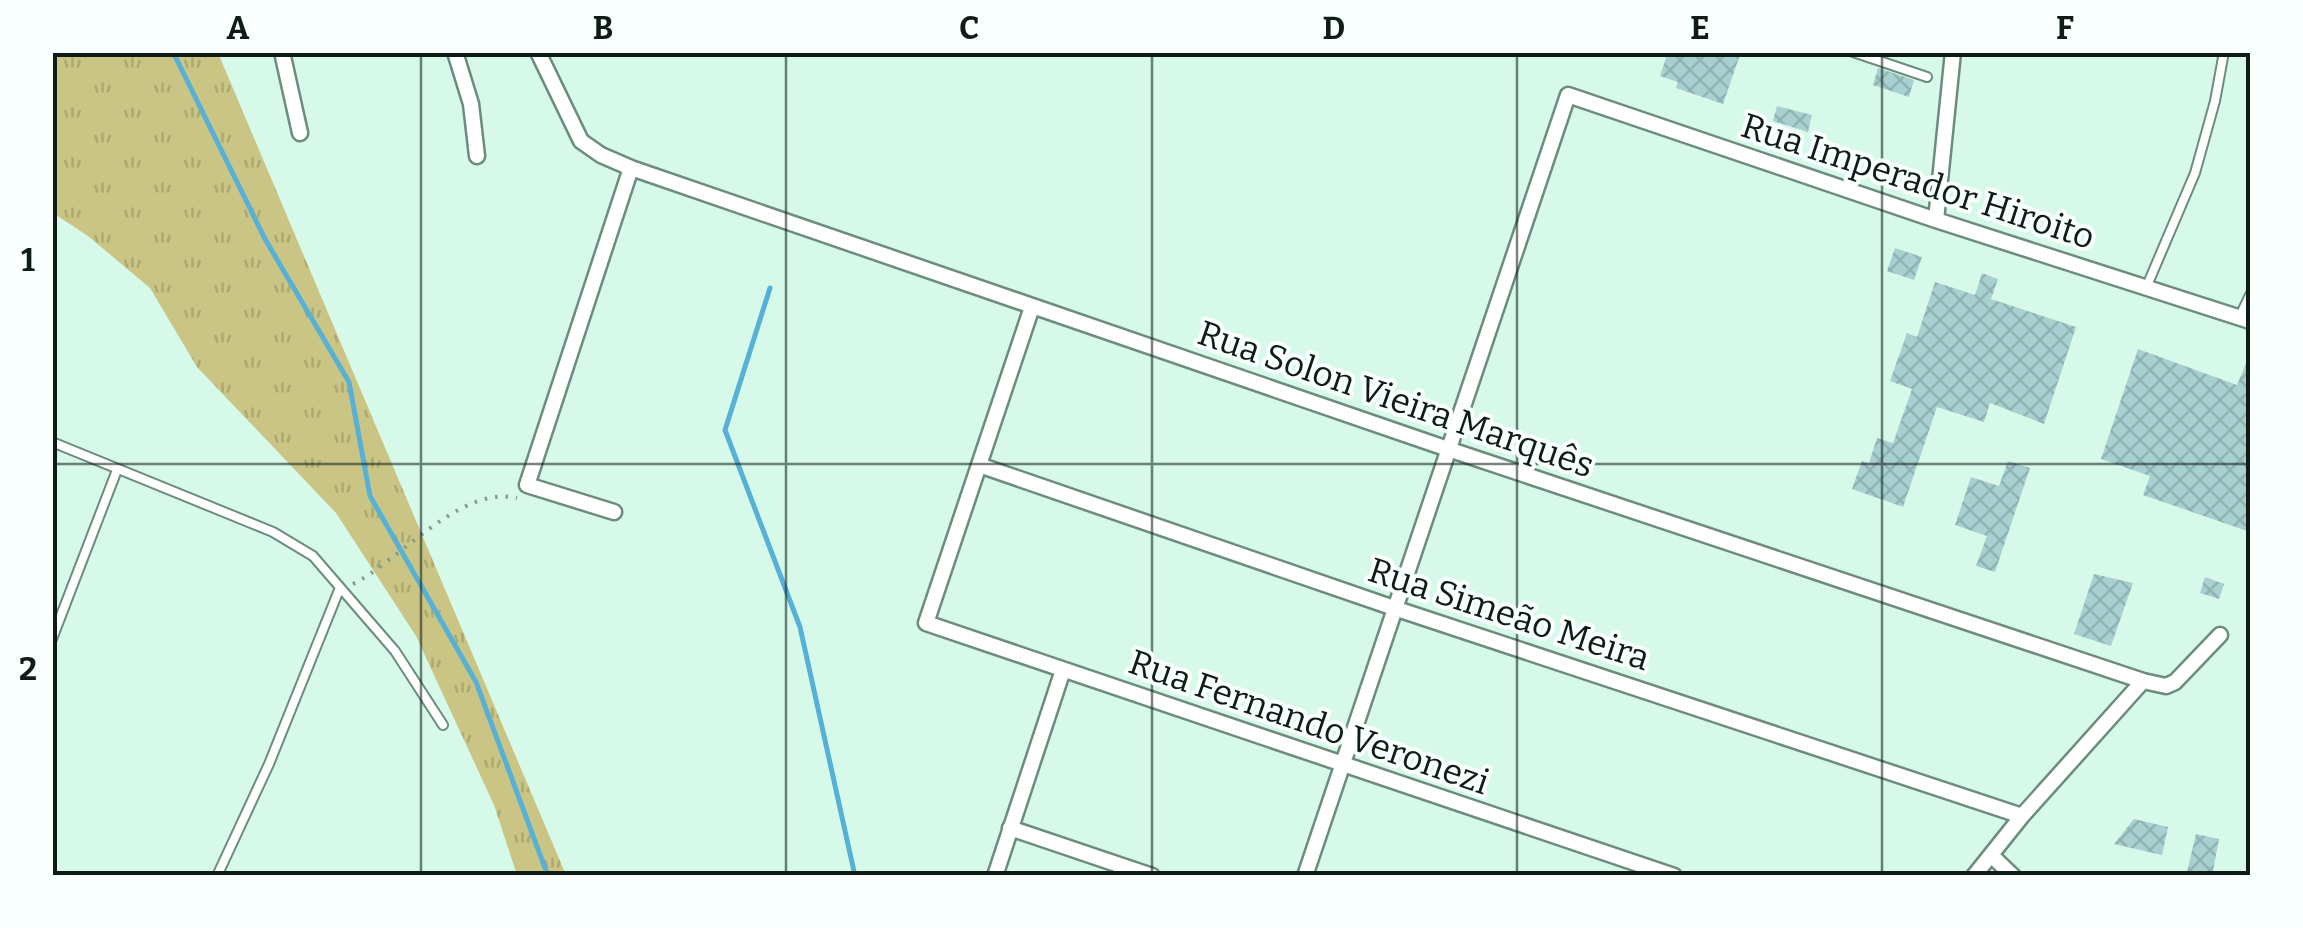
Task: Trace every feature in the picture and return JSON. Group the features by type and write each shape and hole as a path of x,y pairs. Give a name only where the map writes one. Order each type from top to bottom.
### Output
{"street":[{"path":"282,52 300,133"},
{"path":"455,52 471,104 477,156"},
{"name":"Rua Solon Vieira Marquês","path":"538,52 581,140 601,155 631,168 2142,682"},
{"path":"1936,220 1953,52"},
{"name":"Rua Imperador Hiroito","path":"1448,449 1568,95 1936,220 2245,319"},
{"path":"614,512 527,485 631,168"},
{"path":"979,465 1032,307"},
{"path":"1304,876 1448,449"},
{"name":"Rua Simeão Meira","path":"979,465 1394,608 2022,816"},
{"name":"Rua Fernando Veronezi","path":"979,465 926,623 1674,876"},
{"path":"1974,876 2142,682 2166,686 2175,682 2220,635"},
{"path":"994,876 1063,670"},
{"path":"1010,828 1152,876"},
{"path":"1991,855 2013,876"}],"lane":[{"path":"1853,52 1927,77"},
{"path":"2146,288 2195,173 2224,52"},
{"path":"2245,319 2250,296"},
{"path":"52,442 272,532 313,556 396,651 444,725"},
{"path":"52,639 117,470"},
{"path":"217,876 339,590"}],"path":[{"path":"339,590 360,580 442,518 491,497 524,499"}],"green space":[{"path":"52,53 218,53 566,875 517,875 494,805 416,636 336,513 197,367 150,288 88,236 53,213"}],"building":[{"path":"1668,52 1741,52 1723,104 1676,88 1678,82 1660,76"},
{"path":"1878,68 1914,80 1909,97 1873,85"},
{"path":"1777,106 1812,115 1808,132 1773,121"},
{"path":"1895,248 1922,257 1914,280 1887,271"},
{"path":"1982,273 1998,279 1991,299 2076,327 2044,424 1990,403 1984,422 1937,407 1903,507 1852,489 1862,461 1869,463 1877,438 1893,443 1912,389 1890,381 1907,333 1917,337 1935,282 1975,295"},
{"path":"2138,349 2237,385 2250,354 2250,532 2143,495 2150,476 2101,459"},
{"path":"2008,461 2030,468 1995,572 1976,566 1987,536 1955,525 1971,477 1999,486"},
{"path":"2094,574 2133,583 2111,646 2074,634"},
{"path":"2205,577 2224,584 2219,599 2200,593"},
{"path":"2134,819 2168,827 2162,855 2114,844"},
{"path":"2196,834 2219,839 2212,876 2186,876"}],"waterway":[{"path":"173,52 265,239 349,382 370,496 476,682 548,876"},
{"path":"770,288 725,430 800,627 855,876"}]}
